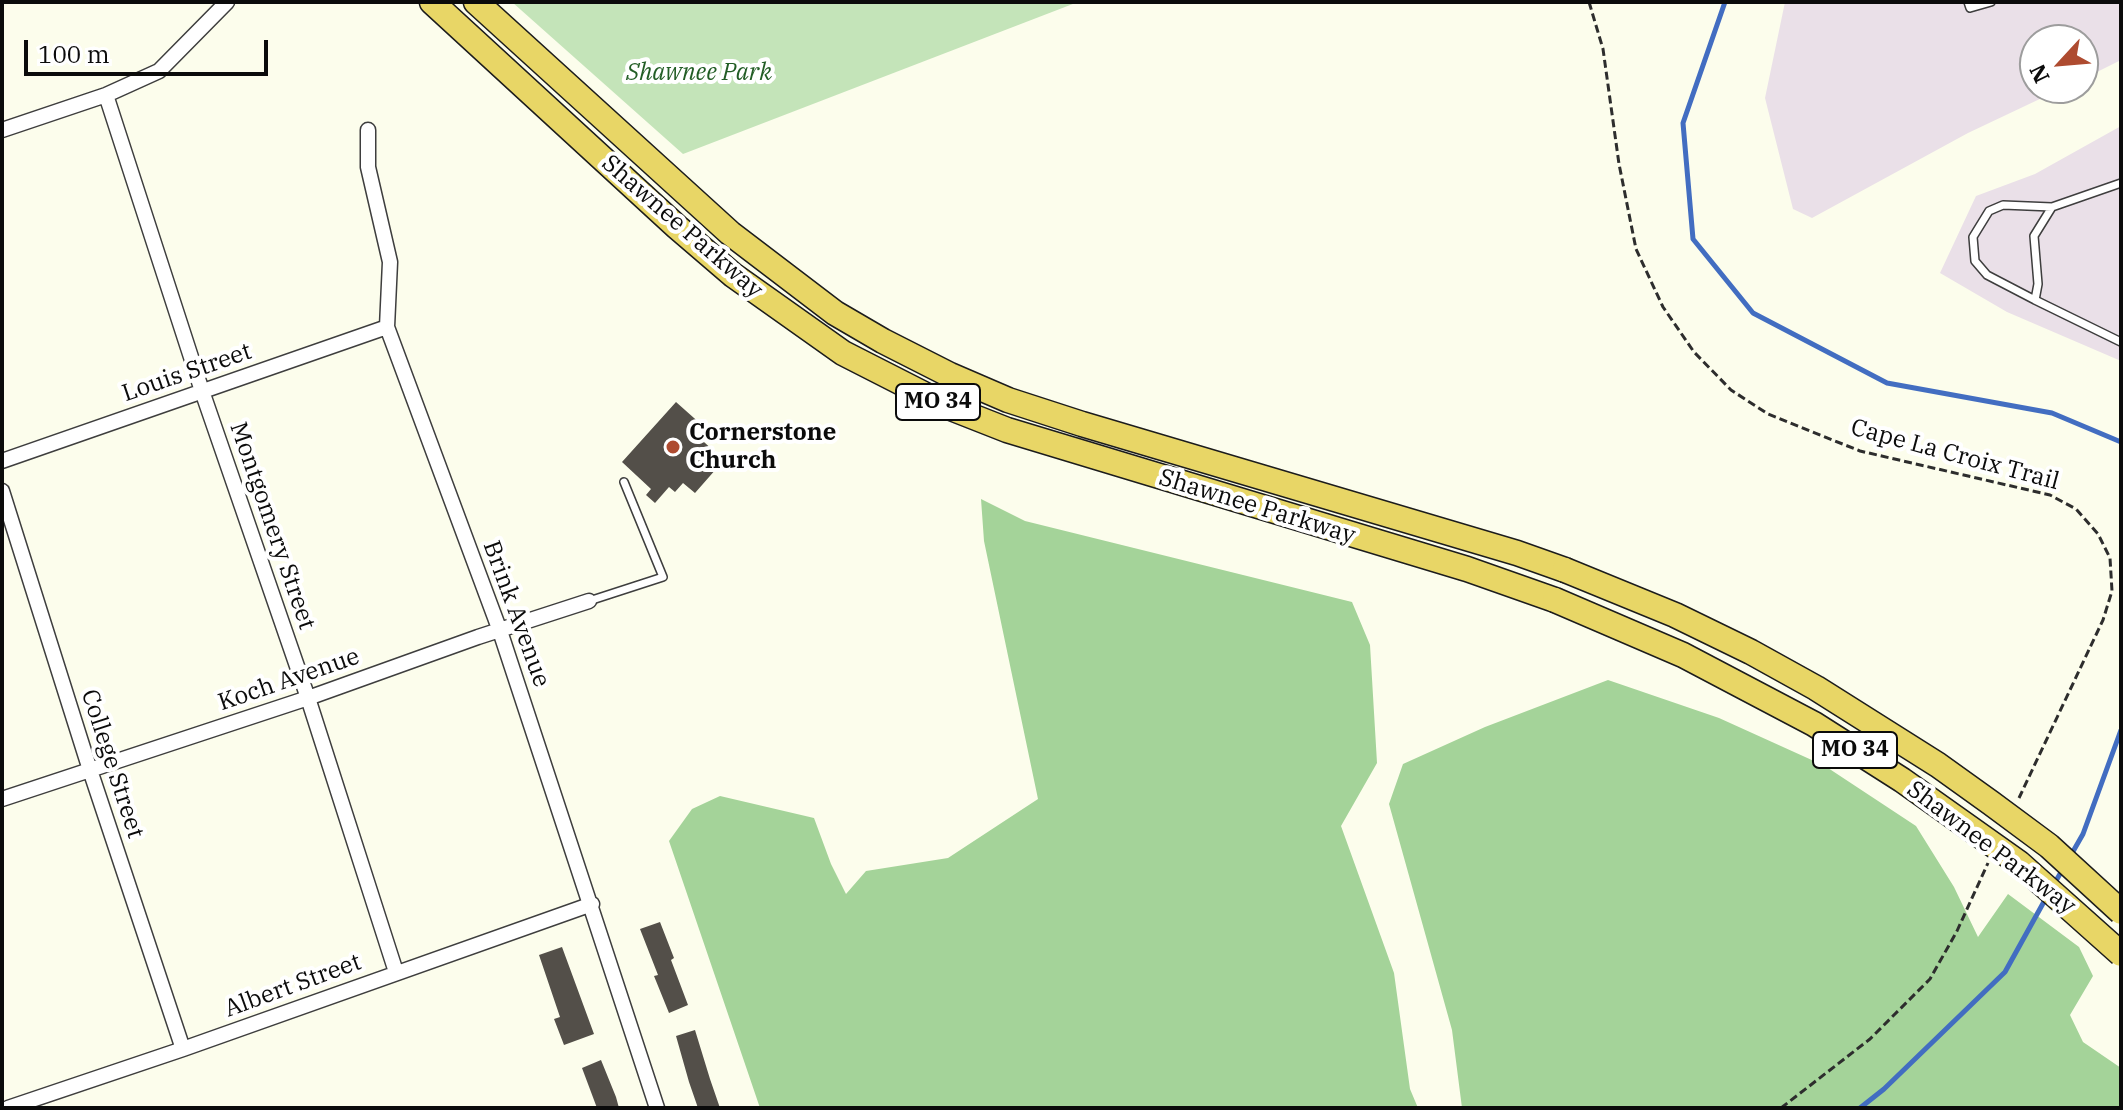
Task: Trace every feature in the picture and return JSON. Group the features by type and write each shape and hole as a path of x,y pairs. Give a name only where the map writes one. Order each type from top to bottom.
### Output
{"highway":[{"name":"Shawnee Parkway","path":"432,2 699,247 843,353 951,408 1007,430 1467,569 1555,600 1683,655 1814,724 1902,780 2019,863 2121,954"},
{"name":"Shawnee Parkway","path":"481,4 730,233 835,313 883,341 1008,400 1517,553 1675,615 1816,688 1938,765 2049,846 2121,912"}],"street":[{"path":"2,130 106,95 159,71 227,2"},
{"name":"Montgomery Street","path":"106,95 202,391 308,698 396,972"},
{"name":"Brink Avenue","path":"368,130 368,167 390,262 387,327 500,631 657,1108"},
{"name":"Louis Street","path":"2,461 387,327"},
{"name":"College Street","path":"2,491 183,1049"},
{"name":"Koch Avenue","path":"2,799 589,601"},
{"name":"Albert Street","path":"8,1108 592,904"}],"lane":[{"path":"1968,2 1970,8 1991,2"},
{"path":"2121,183 2052,207 2003,205 1989,211 1973,237 1975,261 1987,275 2121,342"},
{"path":"2035,300 2038,284 2034,236 2052,207"},
{"path":"589,601 663,577 624,482"}],"path":[{"name":"Cape La Croix Trail","path":"1589,2 1603,49 1619,164 1636,249 1663,307 1694,352 1731,390 1768,414 1860,451 2050,495 2076,509 2098,534 2110,558 2112,591 2103,620 2018,800"},
{"path":"1781,1108 1870,1039 1930,979 1957,931 1993,853"}],"shaded area":[{"path":"1785,2 2121,2 2121,60 2099,71 2099,24 2019,24 2019,104 2029,104 1968,133 1812,218 1793,209 1765,98"},
{"path":"2121,126 2121,361 2007,312 1940,273 1976,196 2035,174"}],"green space":[{"name":"Shawnee Park","path":"512,2 1078,2 683,154"},
{"path":"981,499 1025,521 1352,602 1370,645 1377,763 1341,826 1394,973 1410,1089 1418,1108 760,1108 669,841 692,809 720,796 814,818 846,894 866,871 948,858 1038,799 984,541"},
{"path":"1608,680 1719,718 1825,766 1916,826 1954,887 1978,937 2008,894 2079,947 2093,976 2070,1015 2083,1042 2121,1068 2121,1108 1462,1108 1452,1030 1389,804 1403,764 1485,727"}],"building":[{"name":"Cornerstone Church","path":"676,402 703,426 695,434 724,460 695,493 683,483 675,492 669,487 655,503 646,495 651,489 622,462"},
{"path":"660,922 688,1005 669,1013 640,929"},
{"path":"562,947 594,1034 564,1045 554,1019 560,1017 539,955"},
{"path":"695,1030 720,1108 698,1108 689,1082 676,1036"},
{"path":"601,1060 619,1108 597,1108 582,1068"}],"waterway":[{"path":"1725,2 1683,123 1693,239 1753,313 1887,383 2052,413 2121,442"},
{"path":"2071,855 2083,834 2121,730"},
{"path":"2053,886 2064,867"},
{"path":"1860,1108 1884,1089 2005,972 2046,898"}],"place":[{"name":"Cornerstone Church","path":"673,447"}]}
